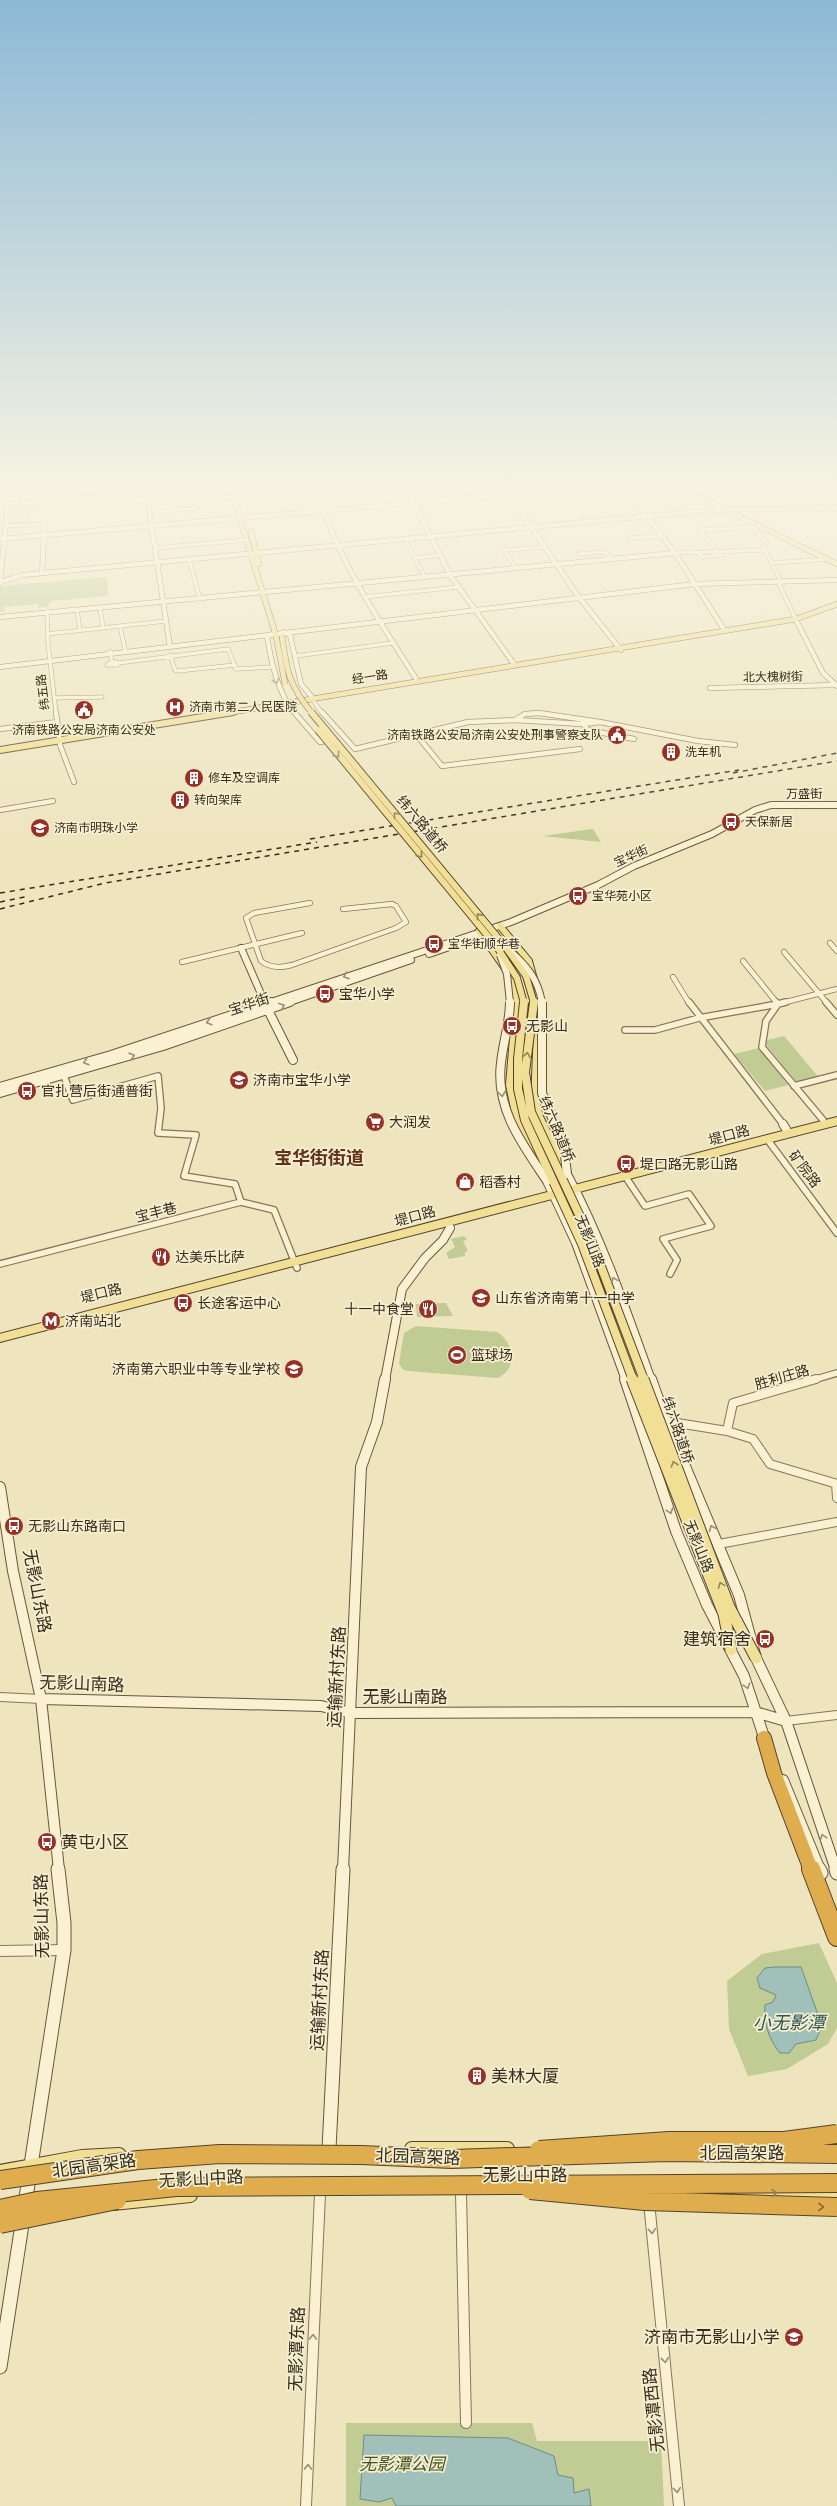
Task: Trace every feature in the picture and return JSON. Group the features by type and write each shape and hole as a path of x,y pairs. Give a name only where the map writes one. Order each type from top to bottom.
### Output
{"highway":[{"path":"764,1738 774,1773 837,1937"},
{"path":"452,2159 602,2143 687,2140 815,2140 837,2134"},
{"name":"北园高架路","path":"2,2177 138,2160 220,2154 361,2155 452,2159 667,2152 837,2154"},
{"name":"北园高架路","path":"0,2208 38,2201 176,2187 837,2183"},
{"path":"490,2185 585,2198 708,2206 837,2207"},
{"path":"0,2222 176,2187"}],"main road":[{"path":"270,606 278,633"},
{"name":"经一路","path":"0,750 60,742 514,664 796,621 832,606"},
{"name":"经一路","path":"313,699 796,621 837,610"},
{"path":"276,615 278,633"},
{"name":"纬六路道桥","path":"278,633 281,672 292,698 526,976 534,1001 532,1027 525,1072 531,1112 591,1240 729,1607 756,1658"},
{"name":"经一路","path":"0,755 60,742"},
{"path":"500,926 529,961 539,1001 535,1101 539,1117 567,1174"},
{"path":"481,934 514,980 517,1002 510,1085 518,1122 547,1181"},
{"name":"纬六路道桥","path":"500,946 523,992 525,1007 518,1059 518,1089 525,1120 582,1244 661,1456 724,1614 731,1650"},
{"name":"堤口路","path":"0,1338 554,1193 785,1127 837,1116"},
{"name":"堤口路","path":"573,1187 626,1176 837,1121"},
{"name":"堤口路","path":"0,1333 294,1260"},
{"name":"无影山中路","path":"2,2177 30,2165 82,2157 208,2149 329,2150 837,2146"},
{"name":"无影山中路","path":"0,2222 81,2207 187,2195 648,2192 837,2194"}],"street":[{"path":"0,617 122,606"},
{"path":"164,606 170,646"},
{"path":"369,606 417,680"},
{"path":"471,606 514,664"},
{"path":"0,666 498,606"},
{"path":"587,606 619,649"},
{"path":"709,606 725,631"},
{"path":"790,606 796,621 823,673 837,685"},
{"path":"100,608 103,628"},
{"path":"77,610 80,630"},
{"name":"纬五路","path":"47,612 47,634 60,742 74,782"},
{"path":"47,634 166,621"},
{"path":"120,626 125,650"},
{"path":"342,737 320,742 287,704 276,684 267,636 278,633 290,635 302,684 342,737 355,749 415,733 468,722 515,720 583,724 600,722"},
{"path":"295,656 393,643"},
{"path":"110,653 125,650 170,646"},
{"path":"118,663 112,667 107,665 112,662 118,663 170,655 228,649 236,669 272,667"},
{"path":"110,653 112,662"},
{"path":"170,655 175,670 178,671 235,665"},
{"name":"北大槐树街","path":"710,688 837,685"},
{"path":"54,698 102,697"},
{"path":"515,720 525,714 539,713 600,722 698,741 735,745"},
{"path":"0,730 57,722"},
{"path":"583,724 588,730 634,739"},
{"path":"415,733 442,766 580,749"},
{"path":"0,810 53,801"},
{"name":"万盛街","path":"770,805 837,805"},
{"name":"宝华街","path":"0,1093 64,1076 268,1011 481,934 712,834 755,810 770,805"},
{"path":"310,902 254,913 248,916 246,922 264,965 284,967 396,928 406,922 396,906 392,904 343,908"},
{"path":"182,962 302,933"},
{"name":"宝华街","path":"0,1087 112,1055 481,934"},
{"path":"830,943 837,951"},
{"name":"无影山路","path":"500,946 532,973 540,992 542,1008 542,1094 550,1120 564,1146 567,1174 587,1211 611,1269 666,1421 719,1544 739,1595 756,1658 786,1721 837,1873"},
{"name":"无影山路","path":"500,946 507,970 511,1005 501,1063 500,1084 503,1101 516,1132 554,1193 576,1243 640,1421 676,1531 706,1605 744,1676 764,1738 799,1815 837,1916"},
{"path":"241,948 264,1004 293,1060"},
{"path":"784,952 837,1015"},
{"path":"742,961 778,1004"},
{"path":"673,977 699,1018 785,1127"},
{"path":"625,1030 655,1030 699,1018 778,1004 837,989"},
{"path":"778,1004 766,1021 762,1048 823,1120"},
{"path":"794,1086 837,1075"},
{"path":"64,1076 73,1100 158,1076 161,1108 158,1133 196,1135 184,1176 235,1184 241,1202"},
{"name":"矿院路","path":"767,1139 837,1233"},
{"path":"626,1176 646,1206 689,1194 711,1226 663,1239 678,1260 670,1274"},
{"name":"宝丰巷","path":"0,1264 241,1202 274,1210 294,1260"},
{"name":"运输新村东路","path":"329,2150 351,1713 361,1467 377,1422 402,1289 425,1258 443,1240 450,1228"},
{"name":"胜利庄路","path":"727,1431 733,1403 837,1373"},
{"path":"640,1421 666,1421 727,1431 753,1439 770,1464 836,1484 837,1498"},
{"name":"无影山东路","path":"0,1487 13,1571 41,1699 60,1872 64,1924 64,1950 0,2368"},
{"path":"719,1544 837,1522"},
{"name":"无影山南路","path":"0,1697 321,1706 351,1713 755,1712 786,1721"},
{"path":"786,1721 837,1715"},
{"path":"0,1951 64,1950"},
{"name":"无影潭西路","path":"648,2192 679,2506"},
{"path":"461,2193 466,2423"},
{"name":"无影潭东路","path":"306,2506 320,2194"}],"green space":[{"path":"0,606 16,606 4,607 5,612 0,612"},
{"path":"38,606 48,606 47,607 38,608"},
{"path":"592,829 601,842 543,836"},
{"path":"784,1036 821,1080 799,1085 763,1041"},
{"path":"759,1048 788,1085 765,1091 734,1054"},
{"path":"464,1236 467,1240 463,1241 468,1251 465,1252 465,1256 449,1259 446,1253 455,1247 451,1239"},
{"path":"446,1303 453,1316 417,1317 416,1304"},
{"path":"416,1326 497,1332 508,1343 512,1356 511,1363 504,1374 497,1378 408,1371 402,1369 399,1363 404,1333"},
{"path":"819,1943 837,1983 837,2028 828,2044 787,2069 748,2076 729,2029 727,1981 762,1954"},
{"name":"无影潭公园","path":"346,2423 532,2423 537,2441 661,2441 664,2506 346,2506"}],"water":[{"name":"小无影潭","path":"801,1967 822,2026 816,2040 796,2044 789,2053 780,2053 772,2042 766,2025 765,2005 773,2002 776,1995 760,1988 757,1978 765,1968"},
{"path":"364,2435 508,2438 554,2456 558,2475 573,2478 574,2493 589,2489 591,2506 396,2506 392,2498 379,2502 360,2499"}],"waterway":[{"path":"406,1278 420,1259"},
{"path":"391,1326 393,1318"}],"railway":[{"path":"733,773 837,753"},
{"path":"0,909 105,883 837,761"},
{"path":"310,839 739,770"},
{"path":"0,893 317,842"},
{"path":"0,902 25,897"}],"place":[{"name":"济南市第二人民医院","path":"175,707"},
{"name":"济南铁路公安局济南公安处","path":"84,710"},
{"name":"济南铁路公安局济南公安处刑事警察支队","path":"617,735"},
{"name":"洗车机","path":"671,752"},
{"name":"修车及空调库","path":"194,778"},
{"name":"转向架库","path":"180,800"},
{"name":"天保新居","path":"731,822"},
{"name":"济南市明珠小学","path":"40,828"},
{"name":"宝华苑小区","path":"578,896"},
{"name":"宝华街顺华巷","path":"434,944"},
{"name":"宝华小学","path":"325,994"},
{"name":"无影山","path":"512,1026"},
{"name":"济南市宝华小学","path":"239,1080"},
{"name":"官扎营后街通普街","path":"27,1091"},
{"name":"大润发","path":"375,1122"},
{"name":"堤口路无影山路","path":"626,1164"},
{"name":"稻香村","path":"465,1182"},
{"name":"达美乐比萨","path":"161,1257"},
{"name":"山东省济南第十一中学","path":"481,1298"},
{"name":"长途客运中心","path":"183,1303"},
{"name":"十一中食堂","path":"428,1309"},
{"name":"济南站北","path":"51,1321"},
{"name":"篮球场","path":"457,1355"},
{"name":"济南第六职业中等专业学校","path":"294,1369"},
{"name":"无影山东路南口","path":"14,1526"},
{"name":"建筑宿舍","path":"765,1639"},
{"name":"黄屯小区","path":"47,1842"},
{"name":"美林大厦","path":"477,2076"},
{"name":"济南市无影山小学","path":"794,2337"}],"district":[{"name":"宝华街街道","path":"319,1158"}]}
